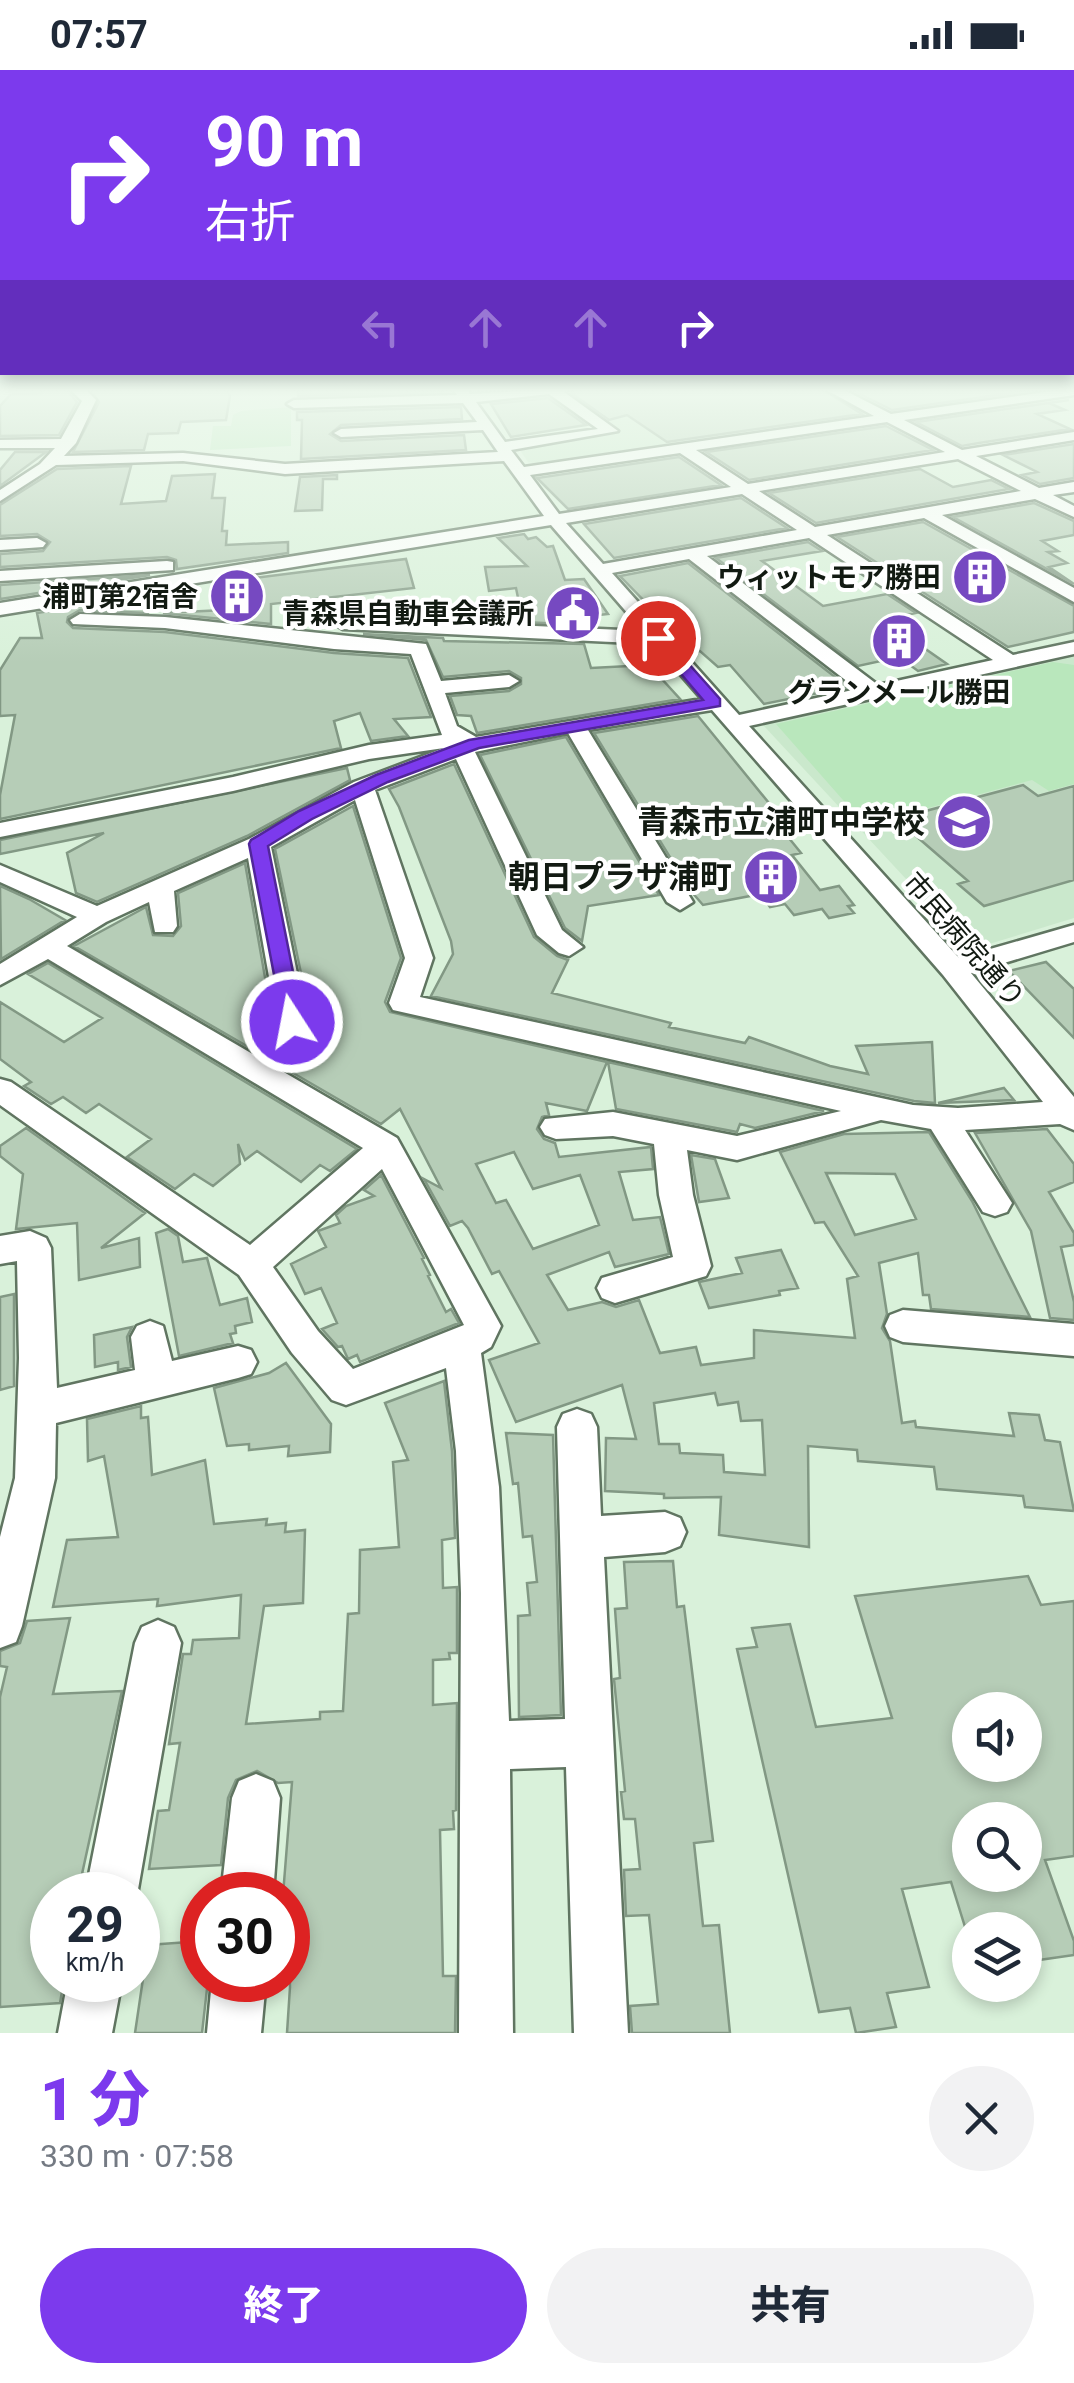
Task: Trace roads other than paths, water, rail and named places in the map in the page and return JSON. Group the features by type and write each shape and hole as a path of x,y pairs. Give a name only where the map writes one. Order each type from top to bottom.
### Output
{"street":[{"path":"0,496 26,480"},
{"name":"市民病院通り","path":"524,480 598,570 953,970 1071,1115"},
{"path":"731,480 1008,661"},
{"path":"0,609 796,480"},
{"path":"1009,480 1074,512"},
{"path":"598,570 1074,487"},
{"path":"927,513 1074,596"},
{"path":"0,545 37,543"},
{"path":"693,554 873,691"},
{"path":"0,576 165,565 176,581"},
{"path":"80,620 130,619 329,645 419,648 447,728 466,744 551,935 569,947"},
{"path":"343,623 658,638"},
{"path":"731,722 1074,648"},
{"path":"434,688 509,682"},
{"path":"0,830 233,784 369,752 466,744 714,702"},
{"path":"574,725 680,902"},
{"path":"0,976 98,916 258,844 362,788 466,744"},
{"path":"362,788 419,958 403,1004 941,1119 1071,1115"},
{"path":"258,844 292,1022"},
{"path":"0,873 98,916"},
{"path":"161,888 164,926"},
{"path":"953,970 1074,934"},
{"path":"0,1090 252,1265 305,1342 346,1388 461,1346 478,1336 483,1326 386,1146 48,947"},
{"path":"556,1127 612,1124 737,1148 859,1118 878,1108"},
{"path":"941,1119 996,1202"},
{"path":"616,1288 693,1266 676,1195 669,1136"},
{"path":"252,1265 386,1146"},
{"path":"0,1250 30,1245 34,1248 38,1410 35,1478 9,1564 0,1626"},
{"path":"903,1326 1074,1340"},
{"path":"150,1337 154,1383"},
{"path":"461,1346 471,1413 482,1557 486,2033"},
{"path":"38,1410 238,1362"},
{"path":"577,1427 601,2033"},
{"path":"583,1538 665,1532"},
{"path":"115,1872 158,1643"},
{"path":"486,1746 587,1742"},
{"path":"249,1872 256,1798"},
{"path":"85,2033 91,2002"},
{"path":"234,2033 237,2002"}],"place":[{"name":"ウィットモア勝田","path":"980,577"},
{"name":"浦町第2宿舎","path":"237,596"},
{"name":"青森県自動車会議所","path":"573,613"},
{"name":"グランメール勝田","path":"899,641"},
{"name":"青森市立浦町中学校","path":"964,822"},
{"name":"朝日プラザ浦町","path":"771,877"}]}
